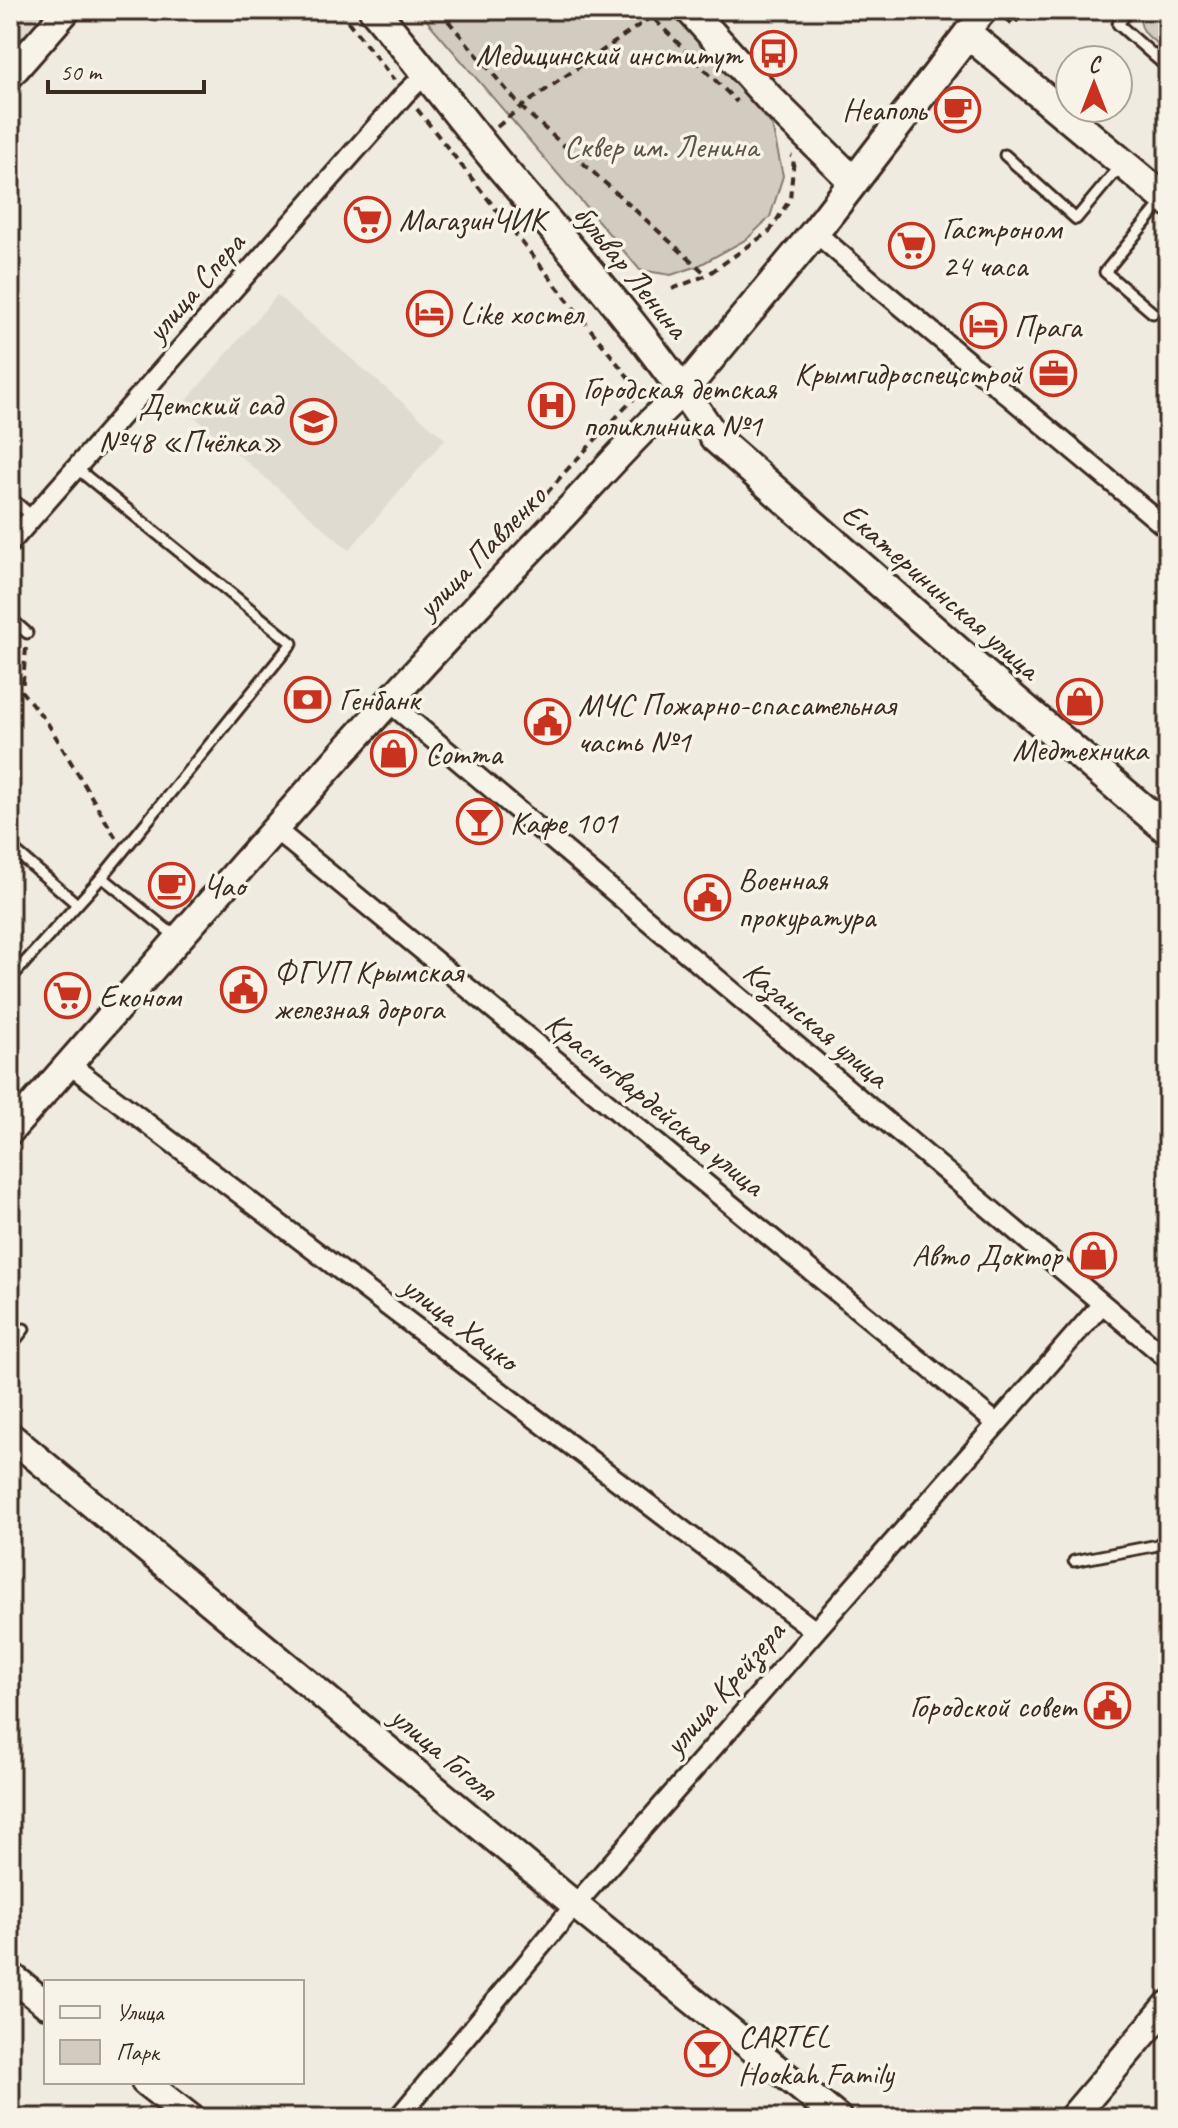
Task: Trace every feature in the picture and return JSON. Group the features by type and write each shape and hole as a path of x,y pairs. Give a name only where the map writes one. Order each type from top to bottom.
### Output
{"main road":[{"path":"10,75 67,10"},
{"name":"бульвар Ленина","path":"374,10 684,390"},
{"path":"690,10 769,98 853,181"},
{"path":"973,20 1123,163 1167,200"},
{"name":"улица Павленко","path":"10,1131 442,642 657,414 684,390 815,232 973,20"},
{"name":"Екатерининская улица","path":"684,390 715,438 1168,830"},
{"name":"улица Гоголя","path":"10,1436 575,1905 838,2118"},
{"path":"10,1975 44,2002"},
{"path":"1072,2118 1168,2005"},
{"path":"148,2084 191,2118"}],"street":[{"name":"улица Спера","path":"10,543 405,94 427,73"},
{"path":"815,232 1168,529"},
{"name":"Казанская улица","path":"389,702 1168,1359"},
{"name":"Красногвардейская улица","path":"276,830 996,1423"},
{"name":"улица Хацко","path":"69,1064 814,1630"},
{"name":"улица Крейзера","path":"398,2118 575,1905 1102,1304"}],"lane":[{"path":"1129,10 1118,24 1168,68"},
{"path":"1005,155 1076,219 1123,163"},
{"path":"1153,313 1105,272 1167,200"},
{"path":"10,979 102,877 292,643 76,468"},
{"path":"10,497 33,517"},
{"path":"10,618 27,633"},
{"path":"10,847 77,904"},
{"path":"102,877 179,939"},
{"path":"10,1347 24,1329"},
{"path":"1074,1561 1158,1545 1168,1535"}],"path":[{"path":"339,10 640,392 515,529"},
{"path":"439,10 521,107 707,275"},
{"path":"645,10 739,104"},
{"path":"1013,25 1026,10"},
{"path":"481,142 521,107 651,17"},
{"path":"672,289 707,275 770,231 790,199 794,158 783,147"},
{"path":"27,633 22,692 47,722 123,851"}],"shaded area":[{"path":"10,10 76,10 10,73"},
{"name":"Детский сад №48 «Пчёлка»","path":"277,295 445,439 349,550 182,406"}],"green space":[{"name":"Сквер им. Ленина","path":"418,10 670,10 772,125 783,176 770,217 747,239 698,266 671,275 640,270"},
{"path":"1140,10 1168,10 1168,52 1143,30"}],"place":[{"name":"Медицинский институт","path":"773,54"},
{"name":"Неаполь","path":"957,109"},
{"name":"МагазинЧИК","path":"368,219"},
{"name":"Гастроном 24 часа","path":"911,246"},
{"name":"Like хостел","path":"429,313"},
{"name":"Прага","path":"983,326"},
{"name":"Крымгидроспецстрой","path":"1053,373"},
{"name":"Городская детская поликлиника №1","path":"552,406"},
{"name":"Детский сад №48 «Пчёлка»","path":"313,422"},
{"name":"Генбанк","path":"308,699"},
{"name":"Медтехника","path":"1080,702"},
{"name":"МЧС Пожарно-спасательная часть №1","path":"547,722"},
{"name":"Comma","path":"394,753"},
{"name":"Кафе 101","path":"479,822"},
{"name":"Чао","path":"172,885"},
{"name":"Военная прокуратура","path":"707,897"},
{"name":"ФГУП Крымская железная дорога","path":"243,989"},
{"name":"Економ","path":"68,996"},
{"name":"Авто Доктор","path":"1093,1255"},
{"name":"Городской совет","path":"1108,1706"},
{"name":"CARTEL Hookah Family","path":"707,2054"}]}
